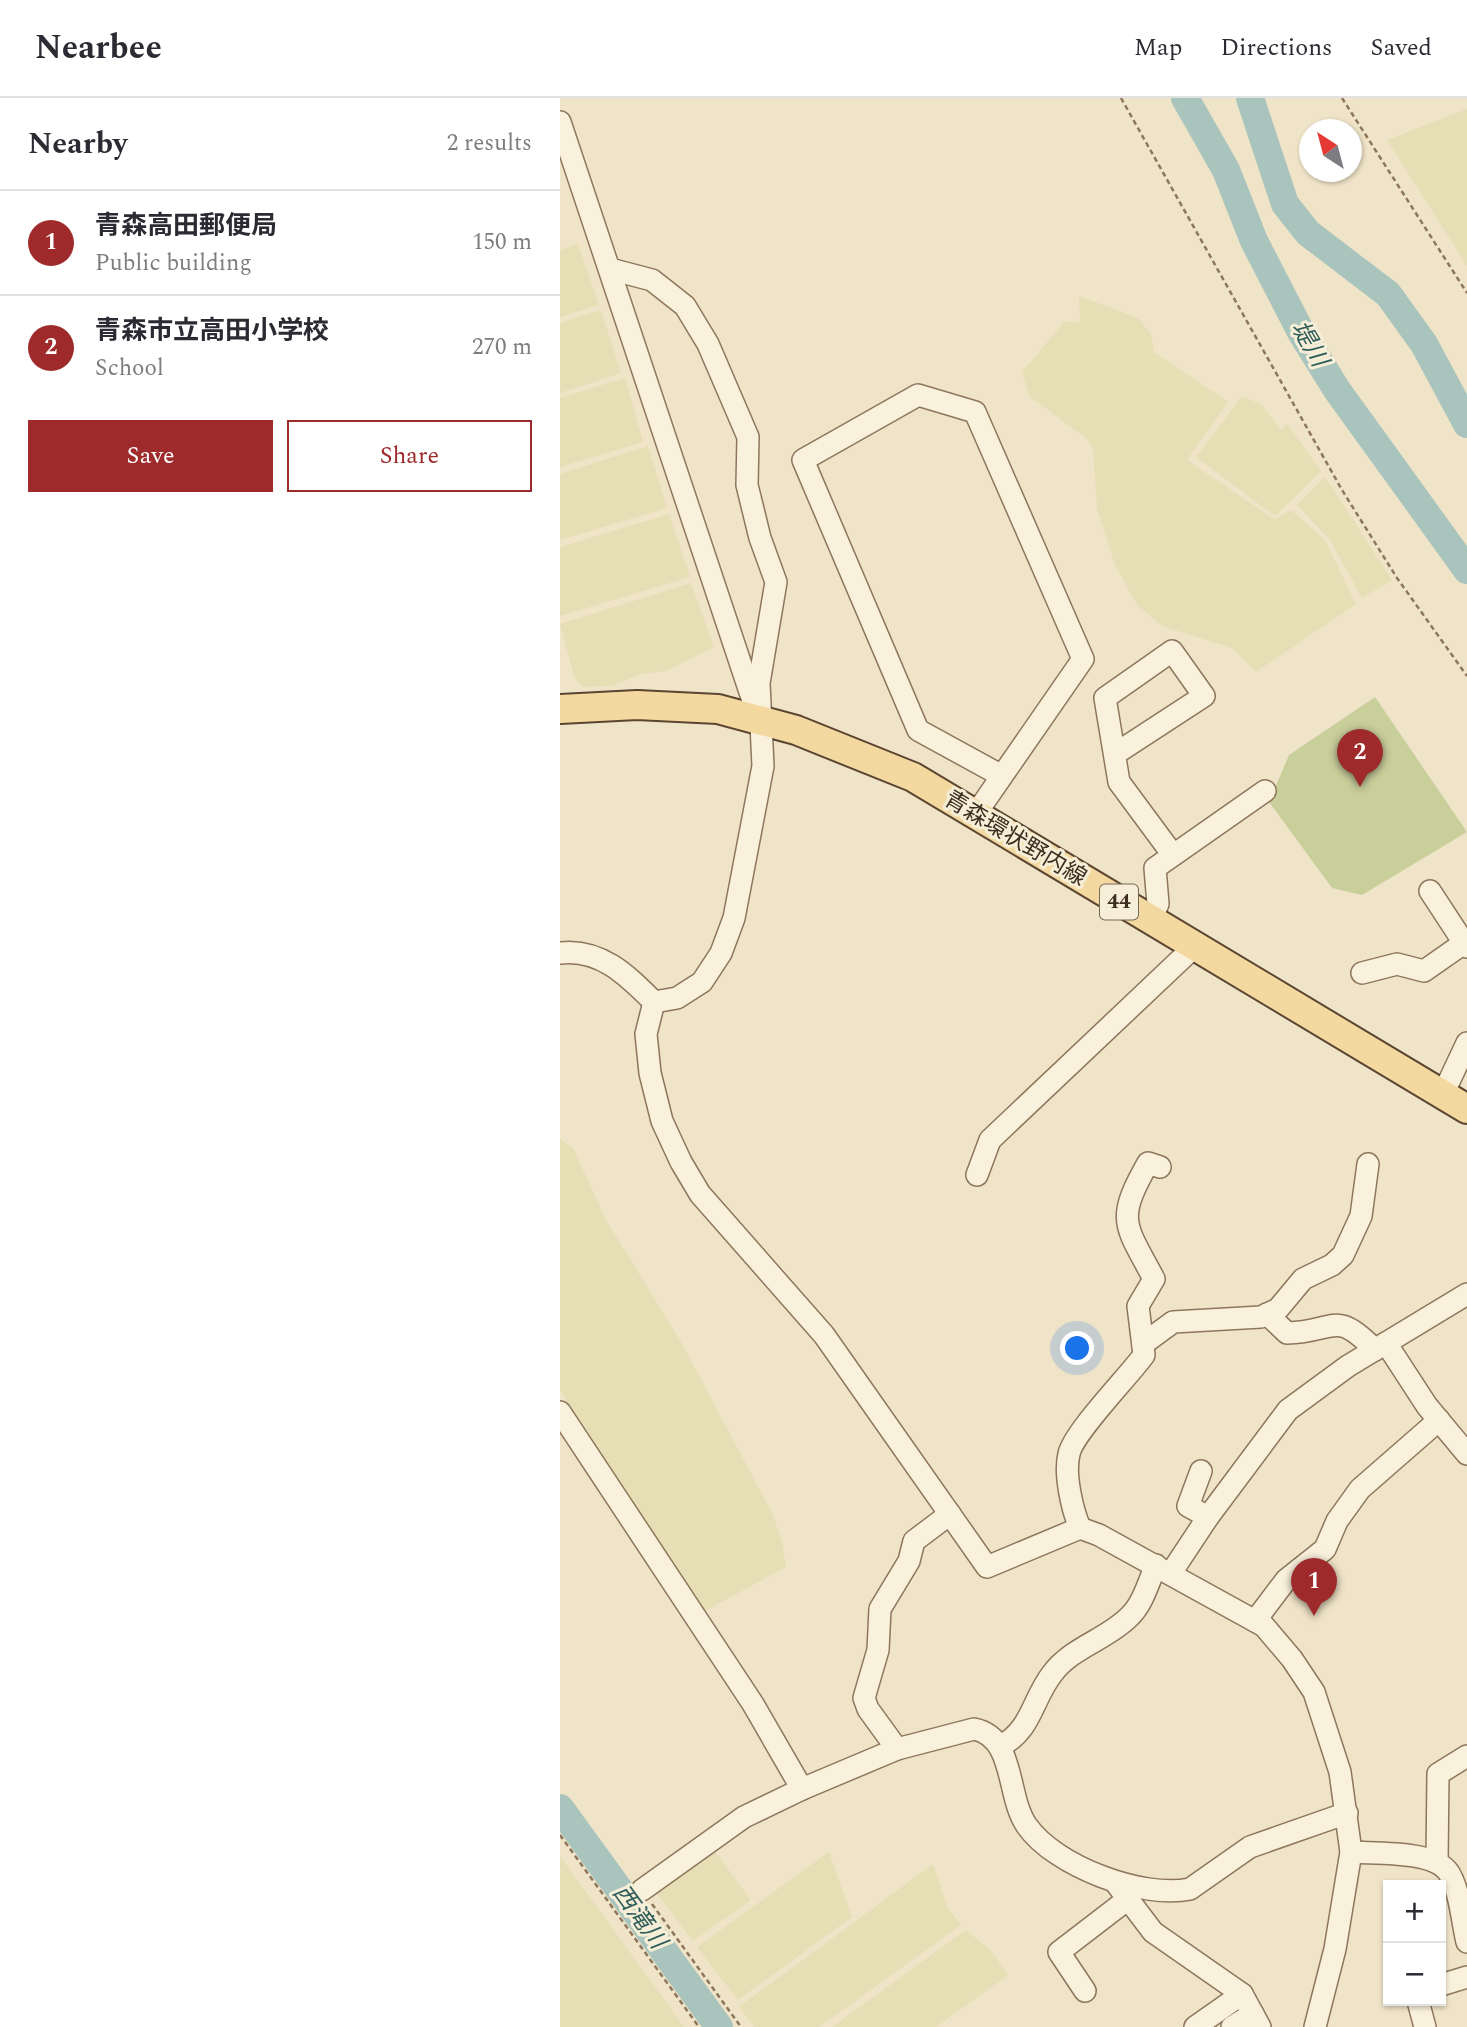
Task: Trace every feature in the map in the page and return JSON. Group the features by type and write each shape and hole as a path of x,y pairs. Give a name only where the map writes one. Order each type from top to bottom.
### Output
{"main road":[{"name":"青森環状野内線","path":"560,709 637,705 718,709 796,730 913,777 1467,1109"}],"street":[{"path":"560,122 760,719"},
{"path":"560,953 578,951 600,957 654,1002 677,998 702,982 721,953 734,918 763,766 759,683 776,582 760,538 747,485 748,437 708,344 685,306 652,280 610,269"},
{"path":"975,815 1002,776 1083,659 975,412 918,396 803,460 918,730 1002,776"},
{"path":"1115,754 1204,696 1172,651 1105,698 1119,782 1173,855"},
{"path":"1150,920 1158,904 1155,868 1265,791"},
{"path":"1362,973 1397,964 1424,971 1466,945 1430,891"},
{"path":"976,1175 990,1140 1195,946"},
{"path":"654,1002 646,1034 650,1073 662,1121 681,1162 700,1194 824,1335 987,1567 1080,1528"},
{"path":"1443,1094 1467,1043"},
{"path":"1160,1167 1148,1163 1137,1183 1126,1214 1126,1226 1154,1279 1138,1306 1143,1355 1124,1382 1093,1415 1069,1453 1072,1508 1080,1528 1164,1569 1265,1626 1314,1692 1329,1730 1347,1813 1350,1852 1335,1949 1315,2027"},
{"path":"1143,1344 1173,1322 1261,1317 1278,1308 1303,1279 1332,1265 1343,1255 1361,1216 1367,1164"},
{"path":"1001,1746 1017,1737 1029,1721 1050,1676 1064,1659 1132,1615 1164,1569 1208,1517 1288,1410 1318,1385 1467,1294"},
{"path":"1267,1314 1287,1332 1346,1324 1381,1346 1467,1454"},
{"path":"560,1412 753,1704 802,1789"},
{"path":"1255,1621 1286,1580 1325,1549 1337,1521 1360,1489 1439,1420"},
{"path":"1201,1471 1188,1506 1208,1517"},
{"path":"897,1749 868,1709 864,1698 878,1650 880,1609 909,1561 914,1541 950,1514"},
{"path":"642,1890 744,1817 897,1749 974,1728 985,1731 1001,1746 1016,1806 1041,1844 1121,1891 1153,1932 1242,1994 1256,2021 1232,2027"},
{"path":"1437,1862 1438,1774 1467,1756"},
{"path":"1085,1991 1059,1952 1121,1891 1179,1892 1190,1889 1250,1847 1347,1813"},
{"path":"1350,1852 1415,1856 1437,1862 1460,1879 1467,1941"},
{"path":"1446,1983 1467,1977"},
{"path":"1195,2027 1242,1994"},
{"path":"1419,2006 1425,2027"}],"path":[{"path":"1121,98 1342,490 1397,578 1467,676"},
{"path":"1342,98 1467,293"},
{"path":"560,1835 699,2027"},
{"path":"642,1890 741,2027"}],"shaded area":[{"path":"1467,109 1467,266 1387,140"},
{"path":"578,244 599,305 560,317 560,250"},
{"path":"1079,296 1138,318 1151,334 1154,352 1228,402 1187,460 1275,520 1291,510 1325,540 1356,604 1256,672 1232,648 1162,626 1137,605 1115,565 1097,508 1093,449 1087,439 1029,396 1022,372 1065,321 1080,323"},
{"path":"601,310 621,373 560,393 560,323"},
{"path":"625,378 643,442 560,467 560,398"},
{"path":"1242,396 1261,404 1281,430 1287,424 1321,471 1275,516 1196,457"},
{"path":"648,446 667,508 560,540 560,474"},
{"path":"1325,477 1392,580 1362,598 1330,540 1297,505"},
{"path":"669,514 690,577 560,616 560,547"},
{"path":"691,583 714,647 666,671 641,674 612,686 583,687 574,676 560,624"},
{"path":"560,1139 573,1148 606,1220 680,1340 772,1513 782,1541 786,1567 705,1611 560,1391"},
{"path":"713,1849 751,1900 693,1941 657,1894 660,1885"},
{"path":"829,1852 852,1917 738,2000 697,1947"},
{"path":"560,1856 684,2027 560,2027"},
{"path":"933,1864 947,1906 961,1925 819,2027 754,2027 739,2007"},
{"path":"966,1930 992,1952 1008,1975 936,2027 832,2027"}],"green space":[{"path":"1375,697 1467,832 1362,895 1332,888 1269,802 1289,755"}],"waterway":[{"name":"堤川","path":"1185,98 1226,170 1254,241 1301,332 1337,390 1467,570"},
{"name":"堤川","path":"1250,98 1285,204 1308,233 1388,294 1424,344 1467,424"},
{"name":"西滝川","path":"560,1808 719,2027"}],"place":[{"name":"青森市立高田小学校","path":"1360,787"},
{"name":"青森高田郵便局","path":"1314,1616"}]}
